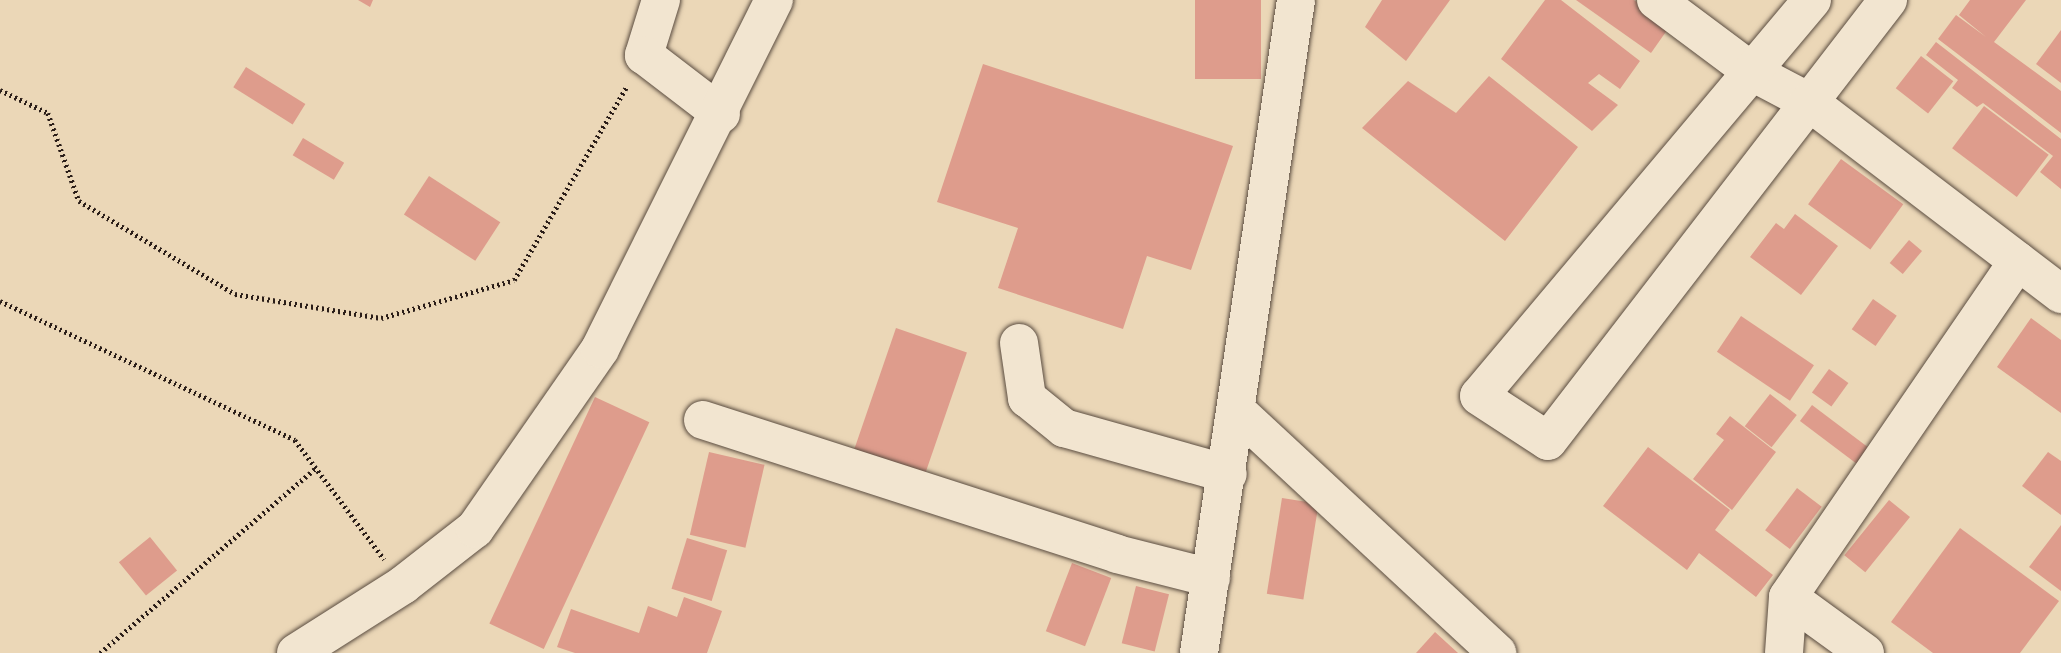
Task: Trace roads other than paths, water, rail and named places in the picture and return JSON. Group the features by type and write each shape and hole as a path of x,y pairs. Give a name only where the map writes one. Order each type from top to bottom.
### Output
{"street":[{"path":"661,0 645,55 721,114"},
{"path":"296,653 403,585 475,529 600,349 721,114 774,0"},
{"path":"1199,653 1238,412 1296,0"},
{"path":"1656,0 1754,73 1809,102 2061,294"},
{"path":"1812,0 1754,73 1479,396 1548,441 1888,0"},
{"path":"1784,653 1788,597 2018,261"},
{"path":"1019,343 1027,398 1063,428 1228,474"},
{"path":"1238,412 1497,653"},
{"path":"704,420 1117,554 1211,578"},
{"path":"1788,597 1865,653"}]}
